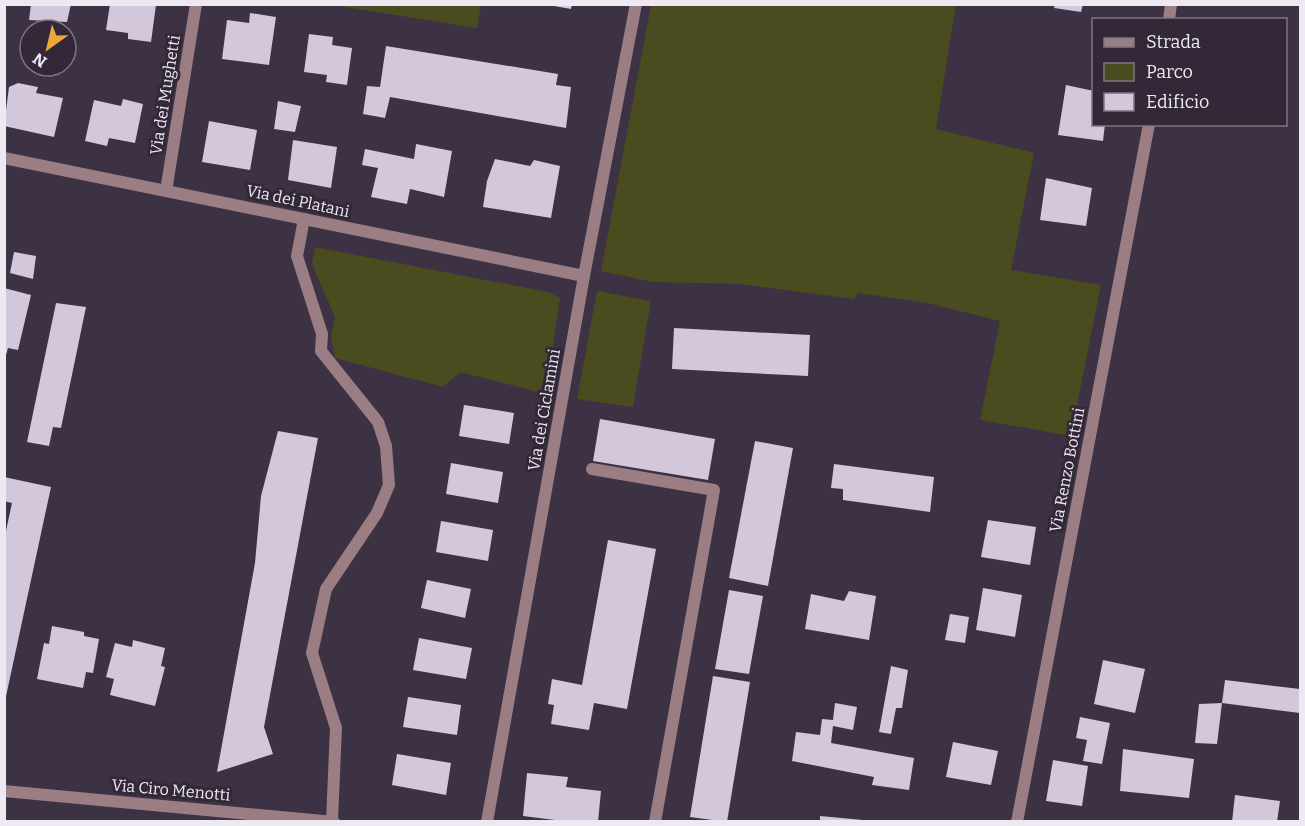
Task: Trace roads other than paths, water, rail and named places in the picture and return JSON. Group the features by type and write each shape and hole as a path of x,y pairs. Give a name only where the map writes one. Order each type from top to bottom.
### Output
{"street":[{"name":"Via dei Mughetti","path":"166,191 196,4"},
{"name":"Via dei Ciclamini","path":"487,822 584,276 636,4"},
{"name":"Via Renzo Bottini","path":"1017,822 1149,126"},
{"name":"Via dei Platani","path":"4,158 584,276"},
{"path":"304,219 297,256 322,334 321,351 378,422 386,446 389,485 378,513 326,589 312,653 336,728 333,821"},
{"path":"592,470 714,490 655,822"},
{"name":"Via Ciro Menotti","path":"4,791 233,817 333,821"}]}
